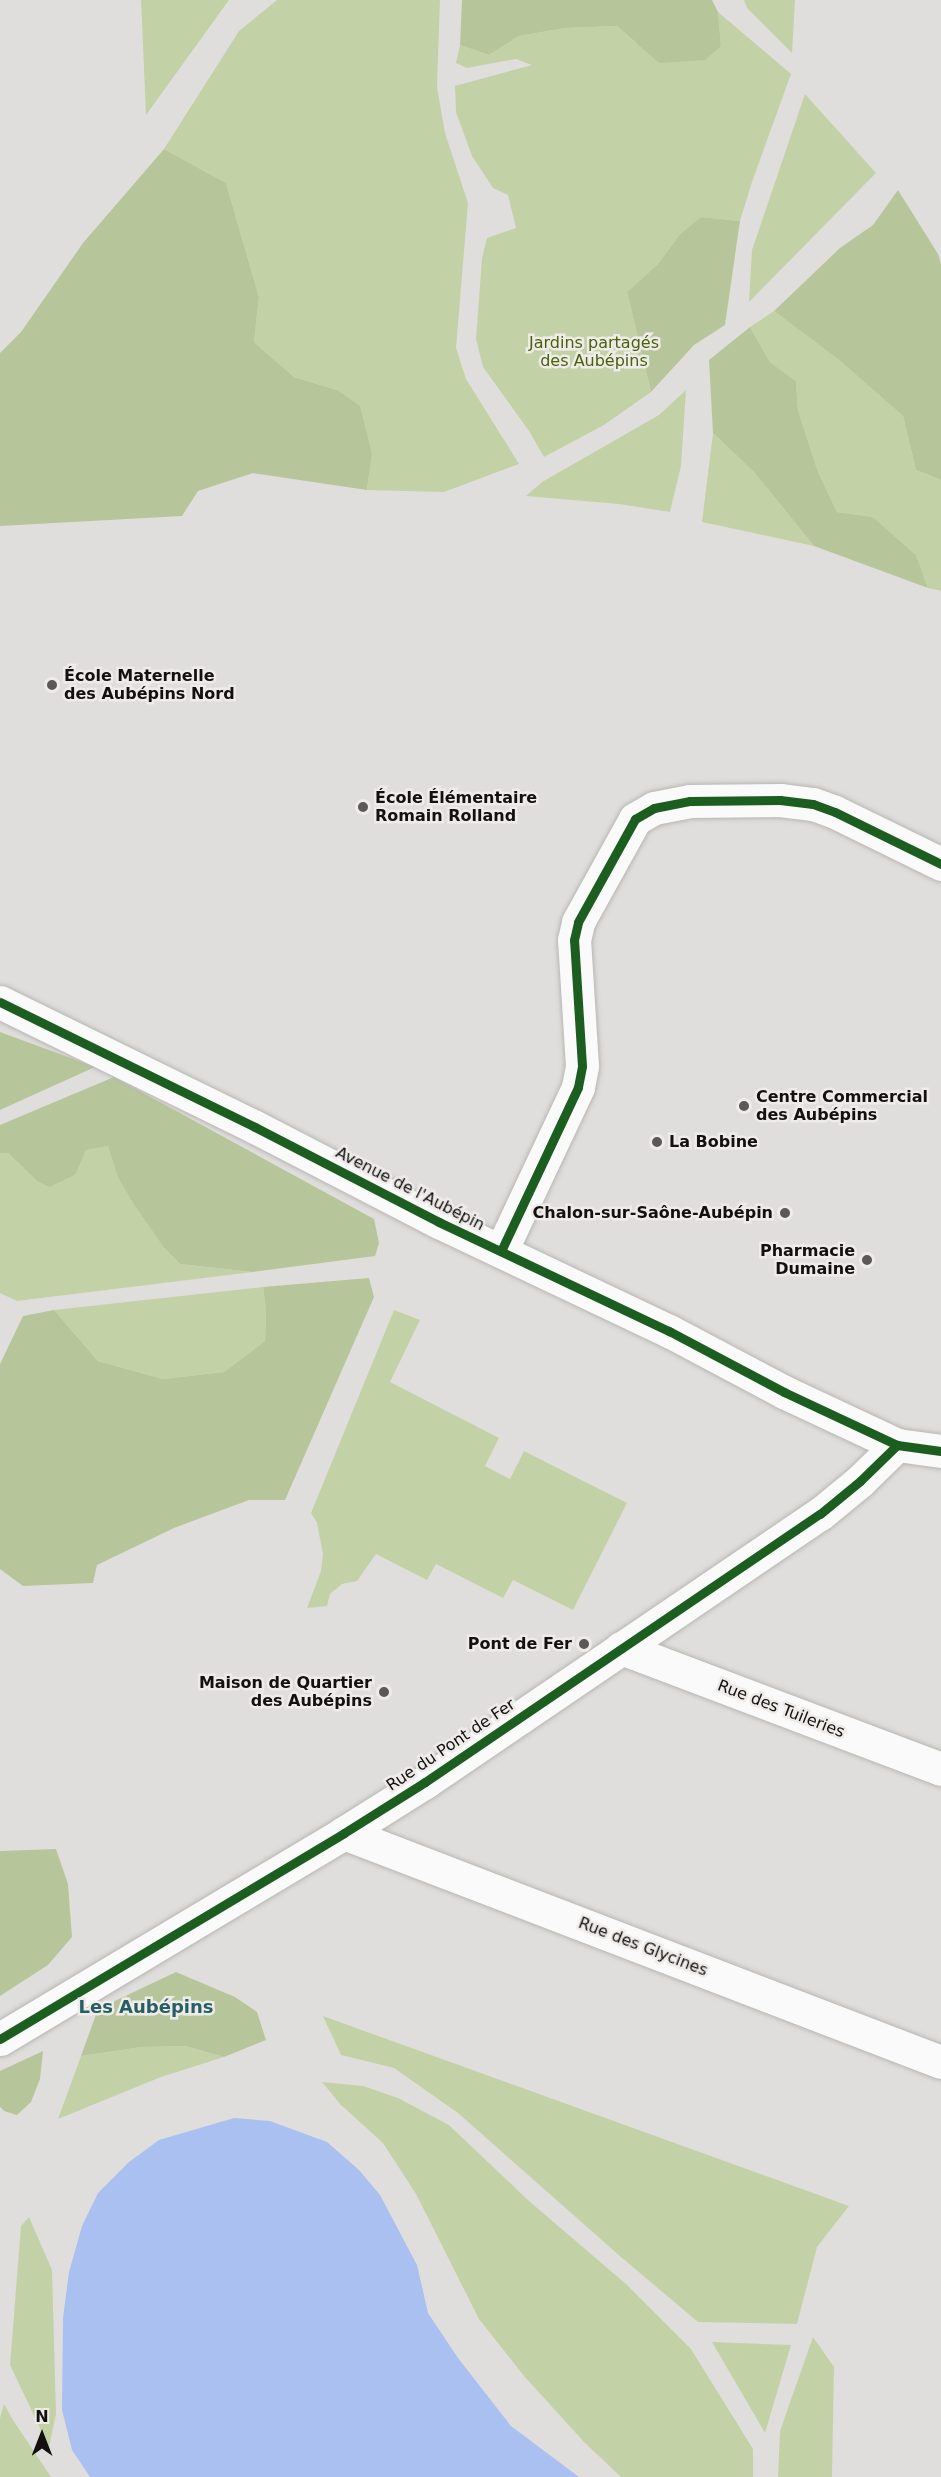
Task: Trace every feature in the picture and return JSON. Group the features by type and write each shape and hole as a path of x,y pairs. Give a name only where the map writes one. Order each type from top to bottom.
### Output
{"street":[{"path":"501,1251 578,1087 582,1066 575,951 578,922 635,819 662,806 690,801 780,800 813,804 835,812 941,864"},
{"name":"Avenue de l'Aubépin","path":"0,1002 501,1251 669,1331 752,1377 897,1444 941,1451"},
{"name":"Rue du Pont de Fer","path":"0,2039 425,1782 820,1514 860,1481 897,1444"},
{"name":"Rue des Tuileries","path":"621,1648 941,1769"},
{"name":"Rue des Glycines","path":"344,1833 941,2062"}],"green space":[{"path":"141,0 229,0 146,115"},
{"path":"277,0 440,0 437,87 445,133 468,203 456,348 466,379 519,464 444,492 367,490 372,454 337,390 294,377 254,342 259,297 226,183 164,149 239,31"},
{"path":"462,0 712,0 718,12 721,46 705,60 659,63 617,26 565,28 519,36 489,55 460,45"},
{"path":"744,0 795,0 792,53 747,8"},
{"name":"Jardins partagés des Aubépins","path":"718,12 791,74 740,221 701,217 680,234 658,264 627,292 651,392 604,425 544,457 529,431 483,367 476,339 482,258 487,238 516,228 508,195 493,188 472,156 456,112 455,86 532,65 516,59 467,68 456,63 460,45 489,55 519,36 565,28 617,26 636,43 721,46"},
{"path":"805,94 876,173 749,302 752,250"},
{"path":"164,149 226,183 259,297 254,342 294,377 337,390 360,406 372,454 367,490 253,473 198,491 182,516 0,526 0,353 21,332 83,243"},
{"path":"898,190 938,254 941,264 941,480 916,470 903,416 839,360 774,311 840,248 873,225"},
{"path":"701,217 740,221 725,325 694,345 651,392 627,292 658,264 680,234"},
{"path":"774,311 839,360 903,416 916,470 941,480 941,591 928,588 916,555 873,517 837,512 818,472 798,410 796,381 770,362 750,327"},
{"path":"750,327 770,362 796,381 798,410 818,472 837,512 873,517 916,555 928,588 814,546 754,472 713,433 709,360"},
{"path":"686,390 681,466 670,512 619,504 526,496 542,482 659,415"},
{"path":"713,433 754,472 814,546 702,522"},
{"path":"0,1032 95,1067 0,1110"},
{"path":"114,1077 374,1219 379,1243 375,1256 253,1272 180,1264 164,1248 134,1205 118,1178 108,1146 86,1150 76,1174 50,1187 37,1181 8,1153 0,1153 0,1125"},
{"path":"108,1145 118,1178 134,1205 164,1248 180,1264 253,1272 17,1301 0,1293 0,1153 8,1153 37,1181 76,1174 86,1150"},
{"path":"369,1278 374,1297 285,1500 249,1500 174,1528 97,1565 93,1583 23,1586 0,1569 0,1364 23,1316 54,1310 98,1361 163,1379 224,1372 265,1341 266,1310 263,1287"},
{"path":"263,1287 266,1310 265,1341 224,1372 163,1379 98,1361 54,1310"},
{"path":"394,1310 420,1320 390,1382 499,1438 485,1466 510,1479 524,1451 627,1503 573,1610 513,1580 503,1598 436,1564 427,1580 376,1554 357,1581 342,1584 330,1594 327,1606 307,1608 321,1571 323,1554 317,1523 311,1513"},
{"path":"56,1849 68,1884 72,1937 48,1965 0,1996 0,1851"},
{"path":"176,1972 235,1997 257,2012 266,2040 224,2057 185,2046 142,2047 81,2056 98,2009"},
{"path":"323,2016 849,2206 817,2247 797,2324 698,2322 458,2113 394,2068 341,2055"},
{"path":"185,2046 224,2057 161,2077 58,2119 81,2056 142,2047"},
{"path":"43,2051 40,2079 31,2102 17,2115 4,2111 0,2107 0,2071"},
{"path":"322,2082 363,2086 398,2098 449,2125 529,2201 626,2284 691,2349 753,2449 753,2477 621,2477 584,2442 524,2376 479,2319 416,2194 383,2143 341,2105"},
{"path":"29,2217 52,2270 56,2414 49,2447 10,2365 21,2226"},
{"path":"813,2337 834,2367 832,2477 778,2477 780,2431"},
{"path":"712,2342 791,2345 765,2433"},
{"path":"4,2404 51,2477 0,2477 0,2418"}],"water":[{"path":"234,2118 270,2121 327,2142 359,2170 380,2195 417,2265 428,2313 458,2358 511,2426 579,2477 90,2477 72,2450 62,2410 63,2318 69,2272 82,2226 98,2193 129,2162 159,2140"}],"cycle path":[{"path":"501,1251 578,1087 582,1066 574,940 578,922 635,819 654,808 690,801 780,800 813,804 835,812 941,864"},
{"path":"0,1002 255,1127 439,1222 669,1331 784,1392 897,1445 941,1451"},
{"path":"0,2039 425,1782 820,1514 860,1481 897,1445"}],"place":[{"name":"École Maternelle des Aubépins Nord","path":"52,685"},
{"name":"École Élémentaire Romain Rolland","path":"363,807"},
{"name":"Centre Commercial des Aubépins","path":"744,1106"},
{"name":"La Bobine","path":"657,1142"},
{"name":"Chalon-sur-Saône-Aubépin","path":"785,1213"},
{"name":"Pharmacie Dumaine","path":"867,1260"},
{"name":"Pont de Fer","path":"584,1644"},
{"name":"Maison de Quartier des Aubépins","path":"384,1692"}],"district":[{"name":"Les Aubépins","path":"146,2007"}]}
